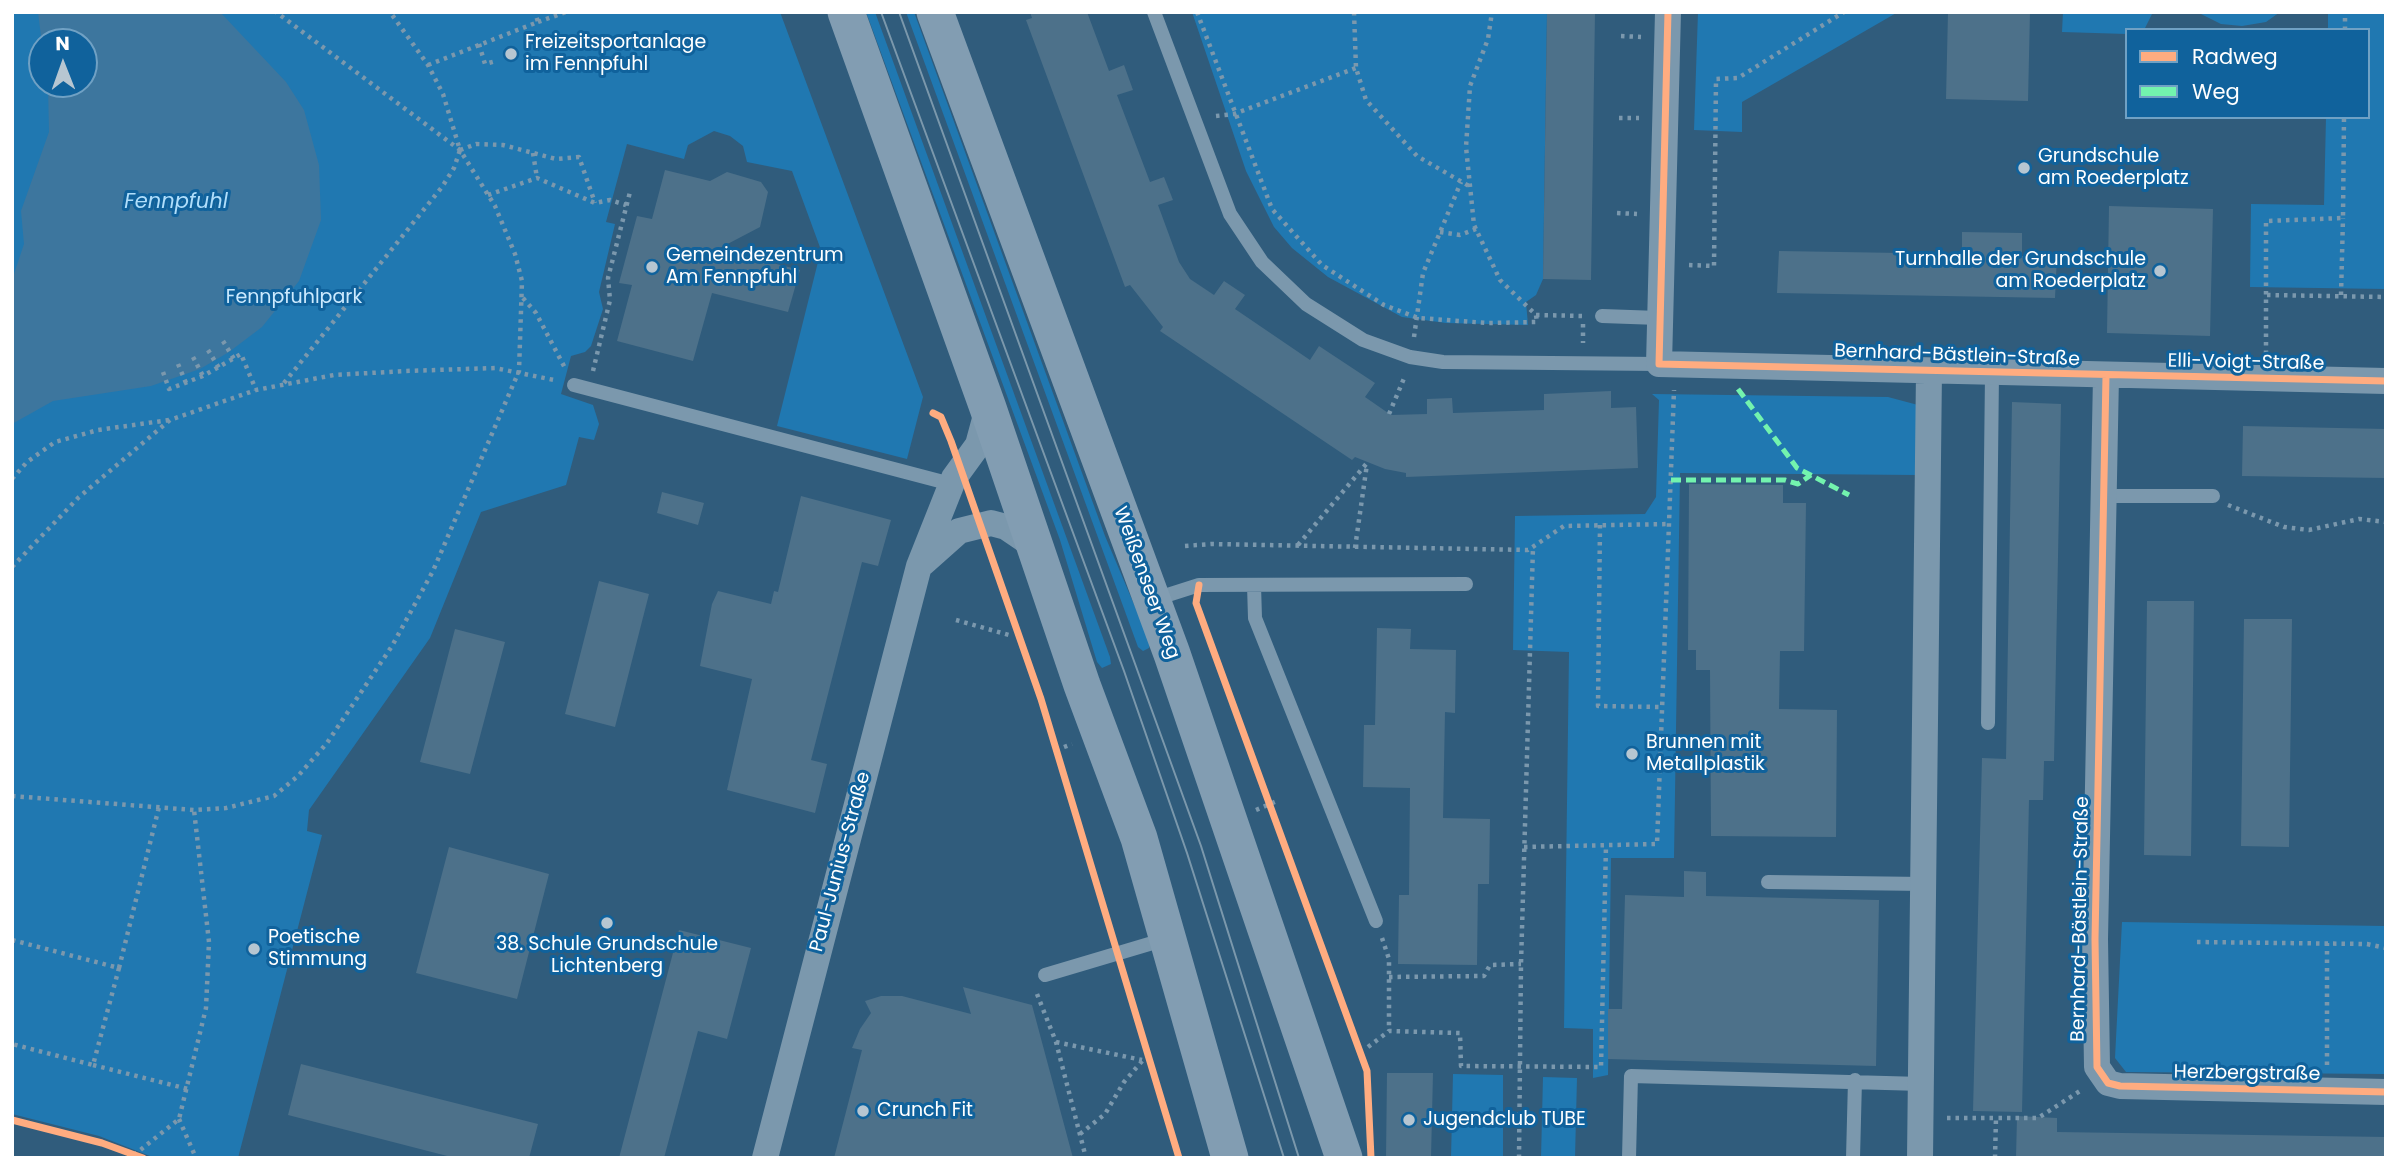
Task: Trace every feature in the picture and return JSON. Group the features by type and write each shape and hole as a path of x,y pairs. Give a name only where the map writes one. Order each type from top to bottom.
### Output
{"main road":[{"path":"846,12 1139,838 1230,1158"},
{"name":"Weißenseer Weg","path":"935,12 1069,368 1343,1158"}],"street":[{"path":"1667,365 1659,317 1668,12"},
{"name":"Bernhard-Bästlein-Straße","path":"1667,365 2106,376 2095,939 2095,1056 2105,1080"},
{"name":"Bernhard-Bästlein-Straße","path":"1920,1158 1929,371"},
{"name":"Elli-Voigt-Straße","path":"2106,376 2386,381"},
{"name":"Paul-Junius-Straße","path":"765,1158 919,566 951,484 978,445 988,408"},
{"path":"919,566 959,531 991,523 1006,527 1034,546"},
{"name":"Herzbergstraße","path":"2105,1080 2150,1088 2386,1091"}],"lane":[{"path":"1154,12 1230,214 1243,239 1291,291 1331,321 1363,341 1410,357 1443,362 1667,365"},
{"path":"1602,316 1659,317"},
{"path":"1988,723 1992,374"},
{"path":"576,386 951,484"},
{"path":"2104,496 2213,496"},
{"path":"1151,600 1199,585 1466,584"},
{"path":"1254,585 1255,618 1377,921"},
{"path":"1768,882 1925,884"},
{"path":"1045,975 1168,938"},
{"path":"1629,1158 1631,1076 1855,1080 1922,1084"},
{"path":"1853,1158 1855,1080"}],"path":[{"path":"276,12 460,150"},
{"path":"12,796 194,810 226,808 274,796 298,776 327,743 369,685 433,571 519,371 522,297 515,254 488,195 460,150 443,94 428,65 390,12"},
{"path":"535,12 538,22"},
{"path":"428,65 566,12"},
{"path":"1197,12 1272,209 1322,265 1384,304 1418,317 1488,323 1536,321 1536,315"},
{"path":"1354,12 1356,68 1366,100 1417,156 1470,187"},
{"path":"1492,12 1488,39 1470,86 1466,147 1476,229 1500,280 1536,315 1602,316"},
{"path":"1702,265 1714,265 1716,79 1738,78 1844,12"},
{"path":"479,44 485,64 496,61"},
{"path":"1191,114 1224,117 1356,68"},
{"path":"2342,295 2344,119"},
{"path":"460,150 476,144 503,145 556,159 579,156 595,203"},
{"path":"284,383 442,187 454,168 460,150"},
{"path":"533,153 537,178"},
{"path":"488,195 537,178 595,203 610,201 626,205"},
{"path":"1389,414 1410,357 1423,273 1461,182"},
{"path":"576,386 610,300 608,278 629,192"},
{"path":"2266,379 2266,221 2343,218"},
{"path":"1440,232 1460,235 1476,229"},
{"path":"2267,295 2386,297"},
{"path":"522,297 536,313 576,386"},
{"path":"223,341 234,359"},
{"path":"208,350 219,368"},
{"path":"163,372 169,389 203,376 241,354 256,390"},
{"path":"193,357 203,376"},
{"path":"178,365 186,383"},
{"path":"1524,847 1657,844 1669,524 1667,365"},
{"path":"12,479 27,462 55,442 98,430 170,420 284,383 334,375 495,368 519,371 576,386"},
{"path":"12,567 78,498 170,420"},
{"path":"1298,546 1367,463 1355,548"},
{"path":"2213,496 2229,506 2284,527 2309,530 2359,519 2386,522"},
{"path":"1185,547 1528,550 1564,526 1669,524"},
{"path":"1600,525 1598,706 1662,707"},
{"path":"1519,1158 1518,1066 1533,547"},
{"path":"956,620 1009,635"},
{"path":"1052,737 1060,763"},
{"path":"1056,750 1075,743"},
{"path":"1266,791 1274,802 1275,816"},
{"path":"1256,810 1274,802"},
{"path":"93,1065 159,807"},
{"path":"134,1154 179,1119 205,1008 209,942 194,810"},
{"path":"1368,1047 1389,1031 1460,1034 1461,1066 1601,1067 1606,845"},
{"path":"12,940 118,968"},
{"path":"2197,942 2327,943 2386,948"},
{"path":"2327,943 2327,1090"},
{"path":"1389,959 1389,1031"},
{"path":"1390,977 1484,976 1489,965 1521,964"},
{"path":"1030,985 1042,1000 1056,1042 1086,1158"},
{"path":"1056,1042 1143,1060 1124,1082 1105,1114 1080,1134"},
{"path":"12,1044 188,1089"},
{"path":"1358,1045 1363,1058"},
{"path":"1150,1057 1153,1066"},
{"path":"1922,1117 2038,1118 2105,1080"},
{"path":"1995,1158 1996,1118"},
{"path":"179,1119 196,1158"}],"green space":[{"name":"Fennpfuhlpark","path":"12,12 780,12 923,397 907,459 777,426 821,250 792,171 747,162 743,146 730,136 714,131 688,145 684,159 627,144 606,222 615,224 599,292 603,309 591,346 585,352 571,356 561,394 593,405 599,424 594,440 579,437 566,485 481,512 430,638 309,810 307,831 322,835 238,1158 155,1158 99,1136 12,1114"},
{"path":"866,12 875,12 1110,657 1111,664 1102,668 1097,662 1060,540"},
{"path":"906,12 914,12 1105,536 1150,642 1149,648 1143,651 1138,647"},
{"path":"1192,12 1547,12 1543,279 1536,295 1526,302 1528,325 1446,323 1402,317 1328,277 1292,248 1274,227 1246,171"},
{"path":"1698,12 1898,12 1742,102 1742,132 1694,130"},
{"path":"2063,12 2153,12 2145,28 2125,28 2125,34 2062,32"},
{"path":"2197,12 2280,12 2266,22 2242,26 2221,24"},
{"path":"2328,12 2386,12 2386,289 2250,287 2251,204 2324,205 2326,119 2370,119 2370,28 2328,28"},
{"path":"1652,394 1888,397 1918,405 1917,475 1680,473 1674,858 1611,858 1608,1075 1593,1078 1593,1029 1564,1028 1569,652 1513,650 1515,516 1645,514 1656,497 1659,400"},
{"path":"2122,922 2386,926 2386,1074 2126,1072 2115,1058"},
{"path":"1453,1074 1503,1075 1503,1158 1451,1158"},
{"path":"1543,1077 1577,1078 1575,1158 1541,1158"}],"water":[{"name":"Fennpfuhl","path":"38,12 220,12 286,82 304,110 319,165 321,220 299,281 262,327 229,352 200,369 151,386 53,401 12,424 12,280 24,244 21,211 49,132 48,98 98,98 98,28 40,28"}],"building":[{"path":"1030,12 1087,12 1109,71 1124,65 1133,90 1117,95 1150,182 1164,177 1173,200 1158,205 1179,262 1190,279 1214,295 1224,281 1245,295 1235,309 1310,360 1319,346 1375,383 1365,397 1391,415 1427,414 1427,399 1452,398 1453,413 1544,410 1544,394 1611,391 1611,408 1636,407 1638,468 1406,477 1406,473 1385,469 1355,457 1352,460 1160,331 1163,327 1130,285 1125,287 1026,20 1032,18"},
{"path":"1547,12 1595,12 1591,280 1543,279"},
{"path":"1948,12 2030,12 2028,101 1946,99"},
{"name":"Gemeindezentrum Am Fennpfuhl","path":"665,170 710,181 727,172 761,182 768,192 760,227 718,249 800,270 788,312 712,293 693,361 617,341 632,285 619,283 637,216 652,219"},
{"name":"Turnhalle der Grundschule am Roederplatz","path":"2109,206 2213,209 2210,336 2107,333"},
{"path":"1962,232 2022,233 2022,256 2057,256 2055,298 1777,293 1779,251 1962,254"},
{"path":"2012,402 2061,404 2054,761 2044,761 2043,800 2029,800 2022,1112 1973,1111 1982,758 2006,759"},
{"path":"2243,426 2386,429 2386,478 2242,476"},
{"path":"1689,484 1783,485 1783,503 1806,503 1804,651 1780,651 1779,709 1837,710 1836,837 1711,836 1710,670 1696,670 1696,650 1688,650"},
{"path":"662,492 704,503 698,525 657,513"},
{"path":"801,496 891,520 878,566 862,562 811,760 827,764 815,813 727,790 752,679 700,666 712,604 718,591 771,604 774,591 778,592"},
{"path":"599,581 649,594 615,727 565,714"},
{"path":"2147,601 2194,601 2191,856 2144,855"},
{"path":"2244,619 2292,619 2289,847 2241,846"},
{"path":"1377,628 1411,629 1410,649 1456,650 1455,713 1445,712 1443,818 1490,819 1489,884 1478,884 1477,965 1398,964 1399,895 1409,895 1410,788 1363,787 1364,725 1375,725"},
{"path":"455,629 505,642 470,774 420,762"},
{"path":"449,847 549,874 517,999 416,973"},
{"path":"1684,871 1706,872 1706,896 1879,900 1876,1066 1608,1059 1608,1009 1622,1009 1625,895 1684,897"},
{"path":"679,930 751,948 727,1039 698,1031 664,1158 619,1158"},
{"path":"963,987 1032,1005 1073,1158 834,1158 862,1050 852,1048 871,1013 865,1001 881,996 902,996 971,1014"},
{"path":"301,1064 538,1124 529,1158 455,1158 288,1115"},
{"name":"Jugendclub TUBE","path":"1387,1073 1433,1073 1431,1158 1386,1158"},
{"path":"2017,1116 2057,1118 2057,1132 2386,1137 2386,1158 2016,1158"}],"tram line":[{"path":"881,12 1124,671 1187,853 1284,1158"},
{"path":"899,12 1201,846 1299,1158"}],"marked path":[{"path":"1738,389 1797,468 1849,495"},
{"path":"1671,480 1785,480 1798,484 1811,475"}],"cycle path":[{"path":"1668,12 1659,364 2386,381"},
{"path":"2106,376 2095,939 2097,1067 2108,1083 2120,1086 2386,1092"},
{"path":"933,413 941,417 951,441 1041,699 1179,1158"},
{"path":"1199,585 1196,603 1367,1071 1371,1158"},
{"path":"12,1120 102,1143 143,1158"}],"place":[{"name":"Freizeitsportanlage im Fennpfuhl","path":"511,54"},
{"name":"Grundschule am Roederplatz","path":"2024,168"},
{"name":"Gemeindezentrum Am Fennpfuhl","path":"652,267"},
{"name":"Turnhalle der Grundschule am Roederplatz","path":"2160,271"},
{"name":"Brunnen mit Metallplastik","path":"1632,754"},
{"name":"38. Schule Grundschule Lichtenberg","path":"607,923"},
{"name":"Poetische Stimmung","path":"254,949"},
{"name":"Crunch Fit","path":"863,1111"},
{"name":"Jugendclub TUBE","path":"1409,1120"}]}
